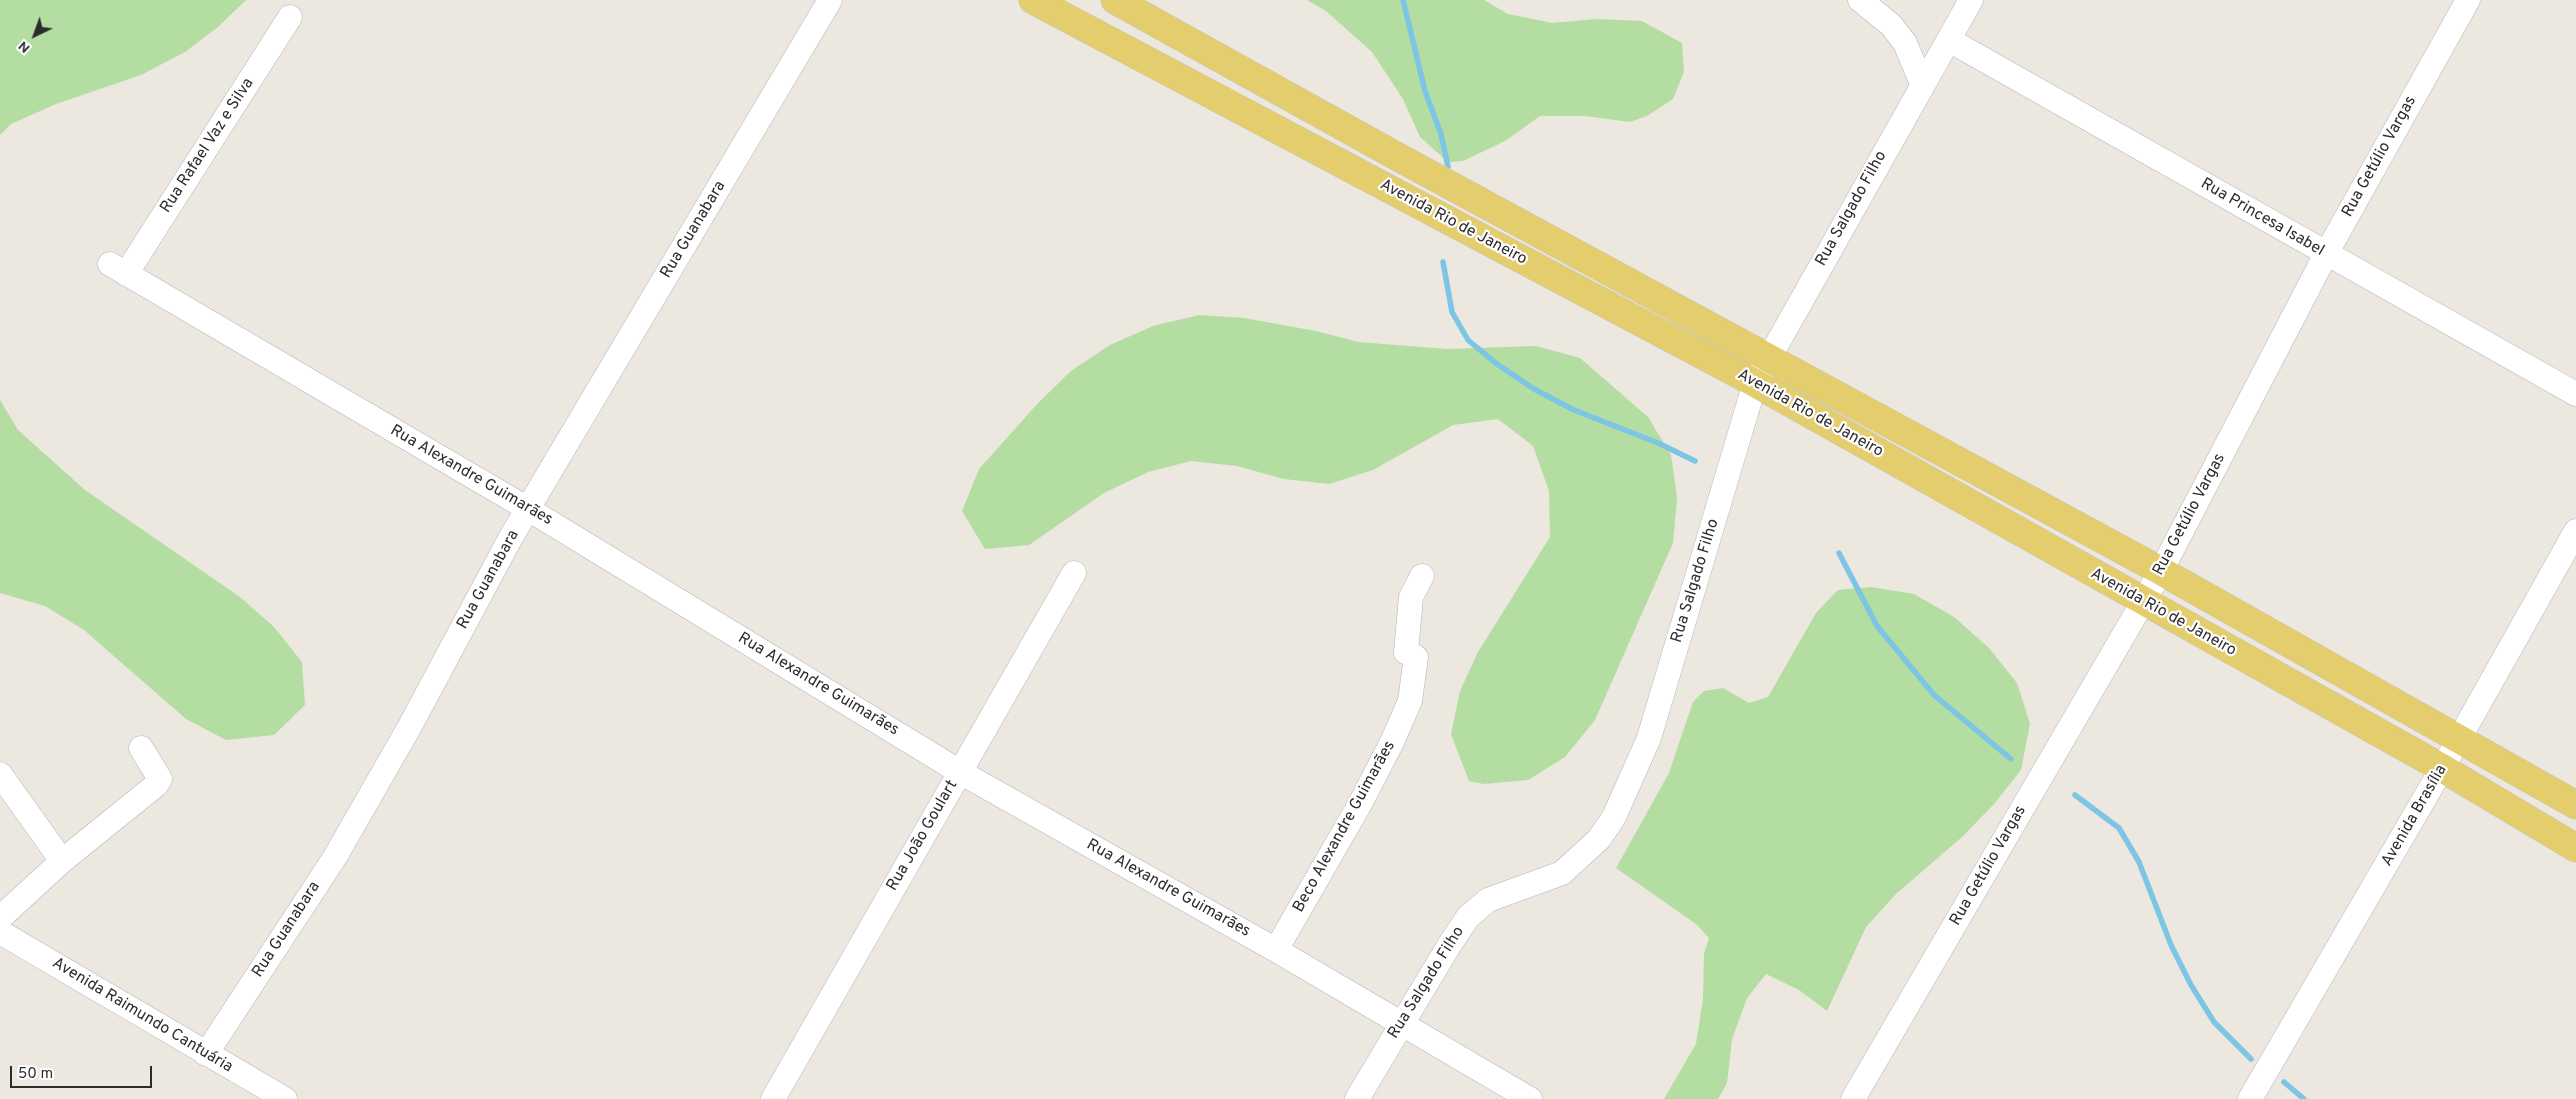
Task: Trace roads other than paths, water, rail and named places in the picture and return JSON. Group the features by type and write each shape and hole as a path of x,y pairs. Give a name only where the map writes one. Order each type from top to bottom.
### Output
{"main road":[{"name":"Avenida Rio de Janeiro","path":"1033,0 1755,383 2442,768 2576,848"},
{"name":"Avenida Rio de Janeiro","path":"1115,0 1398,157 2161,571 2576,805"}],"street":[{"name":"Rua Guanabara","path":"206,1054 335,857 410,726 528,509 830,0"},
{"path":"1860,0 1891,25 1905,43 1922,84"},
{"name":"Rua Salgado Filho","path":"1357,1099 1468,917 1488,900 1562,873 1599,839 1614,817 1650,738 1755,383 1971,0"},
{"name":"Rua Getúlio Vargas","path":"1853,1099 2144,602 2326,254 2468,0"},
{"name":"Rua Rafael Vaz e Silva","path":"118,269 290,17"},
{"name":"Rua Princesa Isabel","path":"1949,40 2576,394"},
{"name":"Rua Alexandre Guimarães","path":"118,269 528,509 960,772 1276,950 1530,1099"},
{"name":"Avenida Brasília","path":"2250,1099 2459,739 2576,531"},
{"name":"Rua João Goulart","path":"773,1099 1074,573"},
{"name":"Beco Alexandre Guimarães","path":"1276,950 1361,802 1392,742 1410,701 1416,657 1406,652 1411,597 1422,576"},
{"path":"0,918 62,861 156,785 160,779 141,748"},
{"path":"0,774 62,861"},
{"name":"Avenida Raimundo Cantuária","path":"0,932 285,1099"}],"waterway":[{"path":"1403,0 1425,91 1441,134 1448,167"},
{"path":"1443,262 1452,312 1468,340 1497,364 1534,389 1574,410 1658,443 1695,461"},
{"path":"1839,553 1877,626 1934,695 2011,759"},
{"path":"2075,795 2119,828 2139,862 2171,945 2191,985 2214,1022 2251,1059"},
{"path":"2284,1082 2304,1099"}]}
